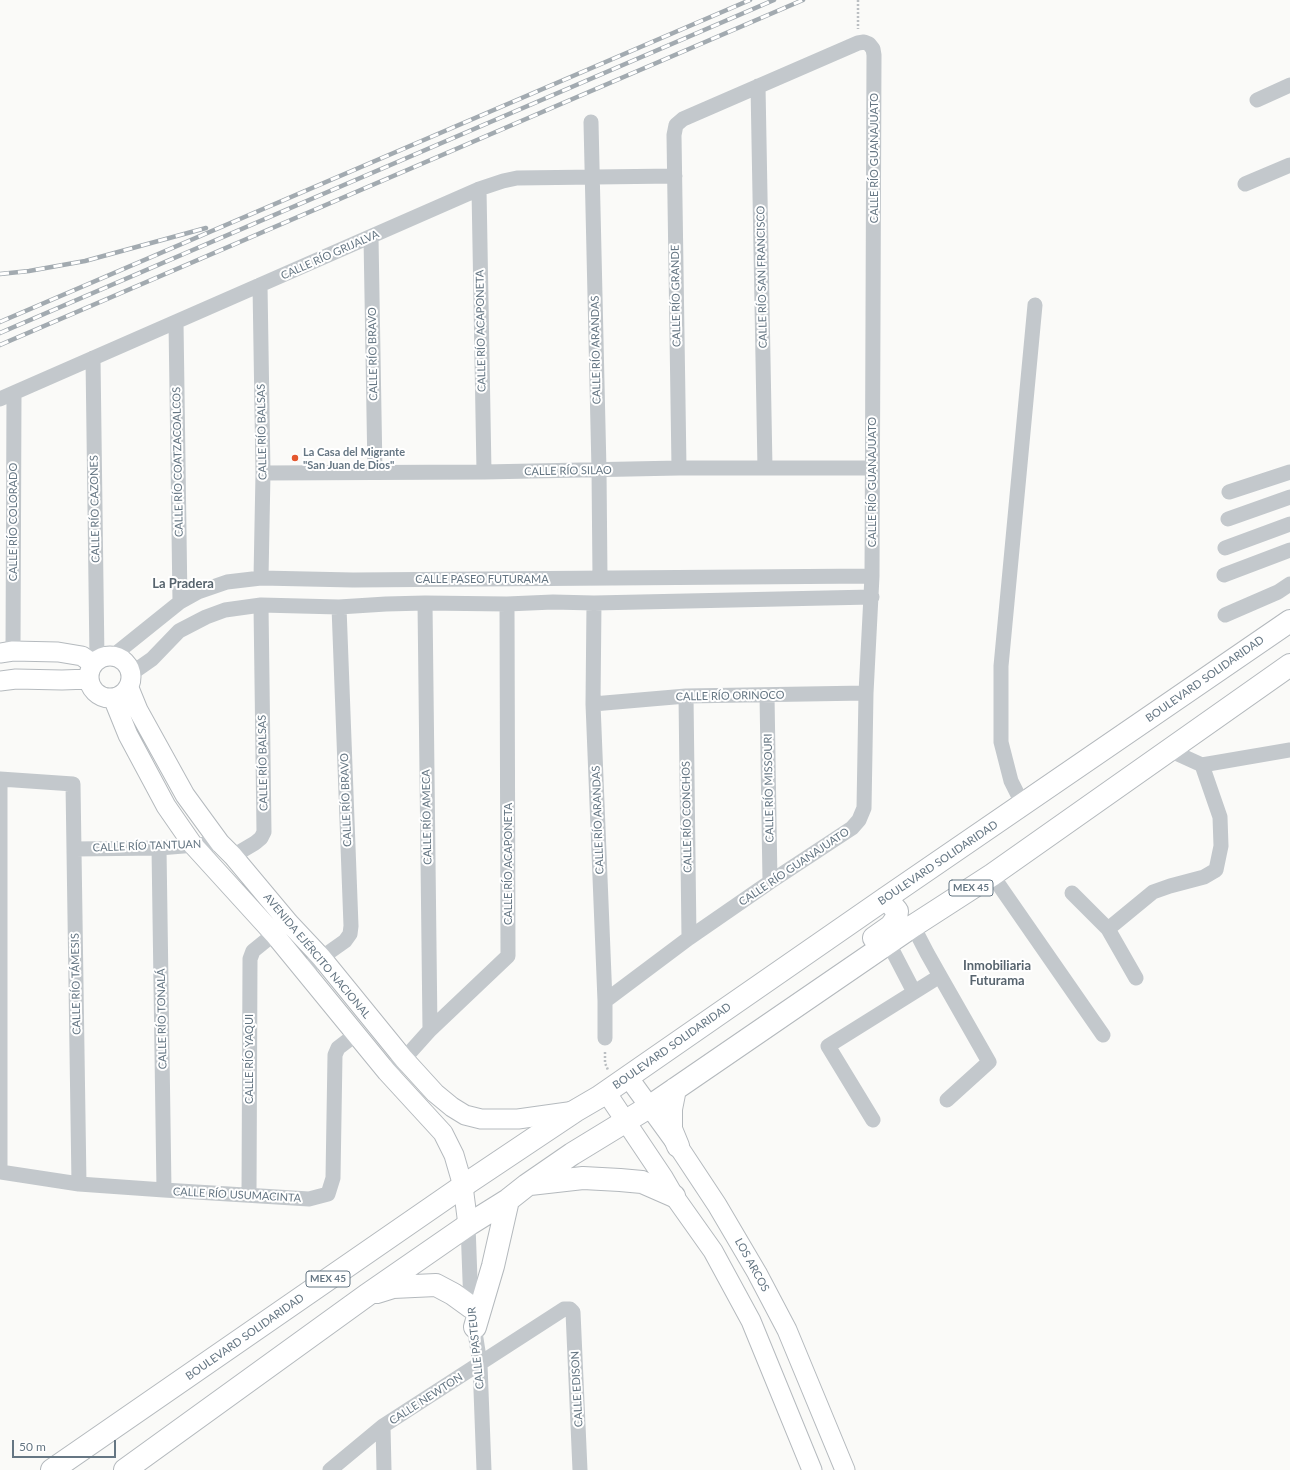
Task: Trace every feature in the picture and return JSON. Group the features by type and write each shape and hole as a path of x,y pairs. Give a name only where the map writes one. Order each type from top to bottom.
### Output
{"highway":[{"name":"BOULEVARD SOLIDARIDAD","path":"52,1470 463,1186 575,1111 617,1085 886,898 1290,621"},
{"name":"MEX 45","path":"125,1470 366,1295 468,1225 508,1200 572,1154 649,1107 888,942 992,875 1290,664"},
{"path":"779,1016 805,988 891,926 896,919 897,911 886,898"},
{"path":"675,1089 671,1109 672,1129 678,1146"},
{"path":"527,1185 583,1178 620,1180 642,1182 674,1196"},
{"path":"366,1295 393,1287 436,1286 453,1294 473,1317 493,1266 508,1200"}],"main road":[{"path":"6,652 58,652 82,656 98,664"},
{"path":"0,681 16,679 62,680 98,664 122,658 128,665 130,680 119,697 106,698 100,696 90,686 98,664"},
{"name":"AVENIDA EJÉRCITO NACIONAL","path":"130,680 141,716 184,795 227,850 321,957 404,1059 435,1093 452,1107 465,1114 481,1119 518,1119 575,1111"},
{"name":"AVENIDA EJÉRCITO NACIONAL","path":"112,698 128,735 166,806 193,845 274,934 387,1072 443,1133 454,1155 463,1186 468,1225"},
{"path":"617,1085 626,1122 674,1196 713,1251 750,1321 812,1470"},
{"name":"LOS ARCOS","path":"617,1085 649,1107 678,1146 718,1205 757,1273 787,1330 845,1470"}],"street":[{"name":"CALLE RÍO GUANAJUATO","path":"605,1001 689,938 852,828 859,820 864,808 866,693 872,597 874,55 870,44 864,42 858,43"},
{"path":"758,86 858,43"},
{"path":"1257,100 1290,85"},
{"name":"CALLE RÍO GRANDE","path":"679,468 674,129 683,118 758,86"},
{"name":"CALLE RÍO SAN FRANCISCO","path":"758,86 765,468"},
{"name":"CALLE RÍO ARANDAS","path":"591,122 600,578"},
{"path":"1245,184 1290,166"},
{"name":"CALLE RÍO GRIJALVA","path":"0,399 479,190 503,181 517,178 675,176"},
{"name":"CALLE RÍO ACAPONETA","path":"479,190 484,472"},
{"name":"CALLE RÍO BRAVO","path":"371,237 375,472"},
{"name":"CALLE RÍO BALSAS","path":"260,285 263,473 261,578"},
{"path":"1023,805 1011,781 1001,742 1001,666 1036,305"},
{"name":"CALLE RÍO COATZACOALCOS","path":"176,322 180,602"},
{"name":"CALLE RÍO CAZONES","path":"92,358 98,664"},
{"name":"CALLE RÍO COLORADO","path":"6,652 14,393"},
{"name":"CALLE RÍO SILAO","path":"263,473 484,472 679,468 872,468"},
{"path":"1229,492 1290,472"},
{"path":"1228,519 1290,497"},
{"path":"1225,548 1290,524"},
{"path":"1224,575 1290,550"},
{"name":"CALLE PASEO FUTURAMA","path":"98,664 180,602 198,592 227,582 261,578 387,580 872,576"},
{"path":"621,578 621,602"},
{"path":"553,579 553,602"},
{"path":"386,604 387,580"},
{"path":"1225,615 1278,592 1290,584"},
{"name":"CALLE PASEO FUTURAMA","path":"130,680 179,631 206,617 225,610 261,605 339,607 425,603 594,603 872,597"},
{"name":"CALLE RÍO AMECA","path":"425,603 430,1030"},
{"name":"CALLE RÍO ARANDAS","path":"594,603 593,704 605,1001 605,1038"},
{"name":"CALLE RÍO ACAPONETA","path":"387,1072 404,1059 430,1030 508,956 507,604"},
{"name":"CALLE RÍO BALSAS","path":"227,850 255,843 261,838 264,832 261,605"},
{"name":"CALLE RÍO BRAVO","path":"304,970 345,941 350,934 351,926 339,607"},
{"name":"CALLE RÍO ORINOCO","path":"593,704 686,696 866,693"},
{"name":"CALLE RÍO MISSOURI","path":"767,695 770,882"},
{"name":"CALLE RÍO CONCHOS","path":"686,696 689,938"},
{"path":"1169,750 1202,765 1290,750"},
{"path":"1108,929 1153,892 1204,877 1216,870 1221,846 1220,817 1202,765"},
{"path":"0,779 0,1172"},
{"name":"CALLE RÍO TÁMESIS","path":"0,779 73,784 79,1184"},
{"name":"CALLE RÍO TANTUAN","path":"74,849 160,848 193,845 227,850"},
{"name":"CALLE RÍO TONALÁ","path":"160,848 164,1190"},
{"path":"992,875 1103,1035"},
{"path":"1072,893 1108,929 1136,978"},
{"path":"913,926 988,1062 947,1100"},
{"name":"CALLE RÍO YAQUI","path":"249,1195 250,959 253,951 274,934"},
{"path":"888,942 914,992"},
{"path":"873,1120 828,1046 940,976"},
{"name":"CALLE RÍO USUMACINTA","path":"0,1172 79,1184 164,1190 308,1199 328,1194 333,1178 335,1055 338,1048 356,1035"},
{"name":"CALLE PASTEUR","path":"468,1225 473,1317 480,1364 484,1470"},
{"name":"CALLE NEWTON","path":"330,1470 383,1426 564,1309 570,1309"},
{"name":"CALLE EDISON","path":"570,1309 573,1312 580,1470"},
{"path":"383,1426 384,1470"}],"path":[{"path":"858,0 858,43"},
{"path":"605,1038 605,1063 617,1085"}],"railway":[{"path":"0,322 750,0"},
{"path":"0,333 774,0"},
{"path":"0,345 803,0"},
{"path":"0,274 29,271 85,261 206,228"}],"place":[{"name":"La Casa del Migrante \"San Juan de Dios\"","path":"295,458"}],"district":[{"name":"La Pradera","path":"183,584"},
{"name":"Inmobiliaria Futurama","path":"997,974"}]}
